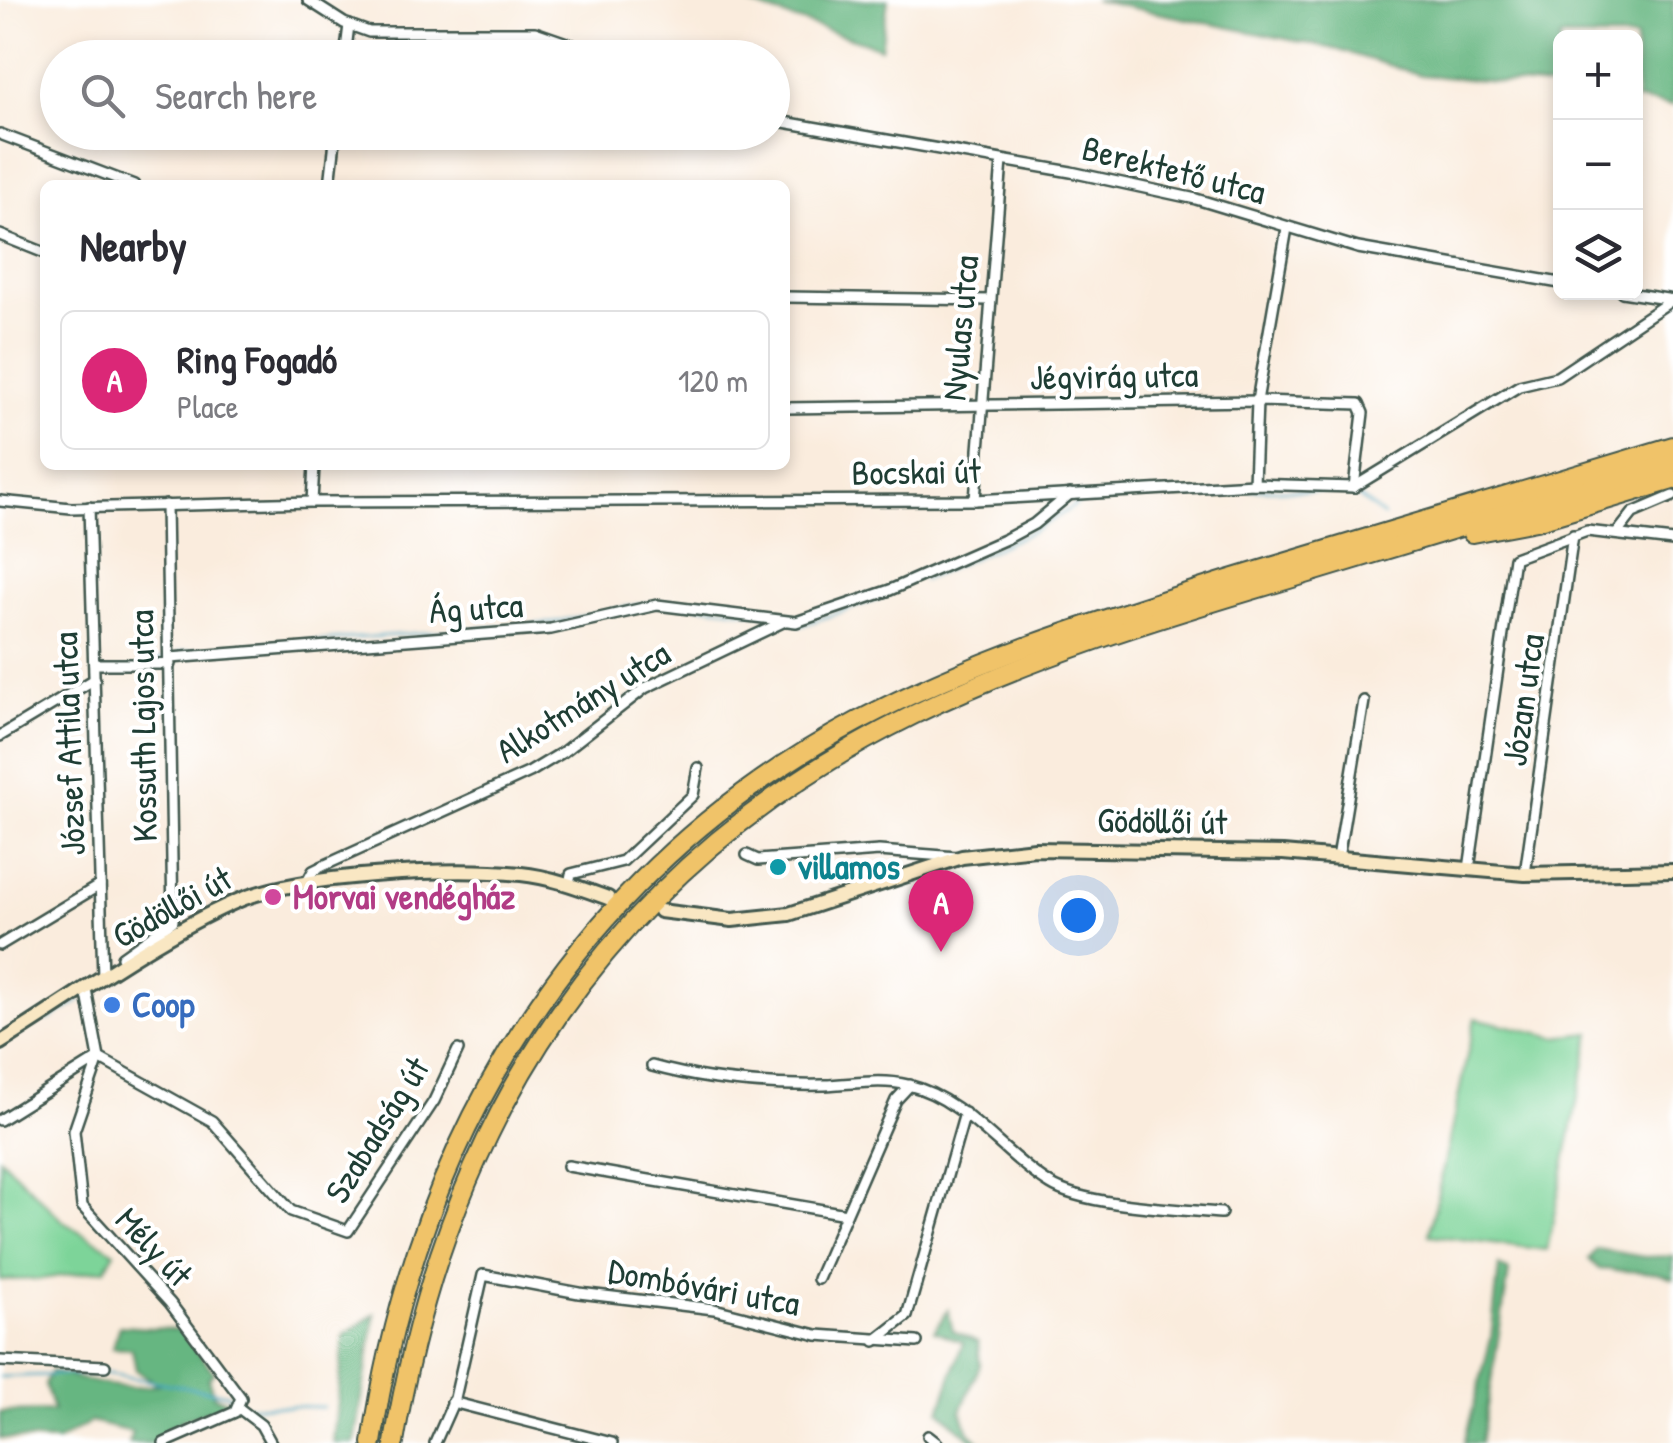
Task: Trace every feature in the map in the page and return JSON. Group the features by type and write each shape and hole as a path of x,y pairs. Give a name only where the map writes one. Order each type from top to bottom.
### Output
{"highway":[{"path":"372,1443 384,1366 411,1262 471,1114 509,1048 574,956 644,879 715,816 772,773 855,722 994,658 1132,610 1673,446"},
{"path":"394,1443 428,1282 462,1186 491,1124 526,1063 587,976 642,912 702,855 819,768 952,697 1116,633 1673,463"},
{"path":"1393,548 1536,521 1673,480"}],"main road":[{"name":"Gödöllői út","path":"660,911 732,920 789,914 962,857 1035,849 1338,858 1525,874 1673,871"},
{"name":"Gödöllői út","path":"0,1043 86,990 103,974 238,900 306,882 466,872 523,874 570,884 608,898"}],"street":[{"path":"308,0 349,25 370,32 535,32 558,40"},
{"path":"348,40 349,25"},
{"name":"Berektető utca","path":"790,123 1196,198 1358,248 1553,282"},
{"path":"0,134 40,149"},
{"path":"42,150 121,180"},
{"path":"331,180 334,150"},
{"name":"Nyulas utca","path":"974,500 1002,161"},
{"path":"1254,484 1257,402 1287,228"},
{"path":"0,234 40,251"},
{"path":"1643,295 1673,300"},
{"path":"790,297 990,300"},
{"path":"1354,488 1519,386 1557,377 1673,300"},
{"name":"Jégvirág utca","path":"790,408 1359,404 1363,413 1354,488"},
{"path":"312,502 314,470"},
{"name":"Bocskai út","path":"0,501 89,508 312,502 974,500 1254,484 1354,488"},
{"path":"783,622 844,608 1006,539 1046,516 1070,494"},
{"path":"1618,532 1633,513 1673,496"},
{"name":"Kossuth Lajos utca","path":"103,974 173,921 166,505"},
{"name":"József Attila utca","path":"89,508 103,974"},
{"path":"1469,869 1514,558 1573,534 1618,532 1673,540"},
{"name":"Józan utca","path":"1525,874 1573,534"},
{"name":"Ág utca","path":"94,664 551,629 657,606 783,622"},
{"name":"Alkotmány utca","path":"306,882 312,871 544,765 645,688 783,622"},
{"path":"0,736 94,679"},
{"path":"1338,858 1364,701"},
{"path":"570,884 570,874 577,870 623,862 693,795 698,768"},
{"path":"747,855 758,860 879,852 962,857"},
{"path":"0,944 100,885"},
{"name":"Mély út","path":"86,990 99,1058 74,1132 82,1206 192,1330 242,1398 240,1409 262,1426 271,1443"},
{"name":"Szabadság út","path":"99,1058 212,1121 291,1211 348,1230 434,1101 458,1050"},
{"path":"0,1120 99,1058"},
{"path":"652,1066 723,1078 910,1085 965,1113 1000,1148 1064,1191 1221,1213"},
{"path":"818,1279 896,1100 910,1085"},
{"path":"875,1341 907,1316 965,1113"},
{"path":"568,1166 846,1214"},
{"name":"Dombóvári utca","path":"452,1402 483,1275 579,1293 714,1308 817,1335 917,1342"},
{"path":"0,1362 105,1366"},
{"path":"435,1443 452,1402 612,1443"},
{"path":"164,1443 240,1409"}],"green space":[{"path":"736,0 888,0 881,48"},
{"path":"1094,0 1673,0 1673,106 1643,101 1643,30 1553,30 1553,87 1421,75 1335,49"},
{"path":"1475,1018 1556,1037 1591,1033 1547,1250 1429,1235"},
{"path":"0,1158 65,1223 115,1252 105,1269 41,1279 0,1280"},
{"path":"1597,1249 1645,1257 1673,1256 1673,1279 1657,1273 1599,1269 1589,1259"},
{"path":"1499,1266 1509,1272 1481,1443 1464,1443 1491,1339"},
{"path":"948,1310 953,1331 978,1342 980,1365 961,1411 969,1432 981,1443 975,1443 940,1411 963,1342 934,1331"},
{"path":"375,1314 355,1443 333,1443 344,1335"},
{"path":"119,1326 182,1330 214,1373 208,1379 214,1396 232,1404 182,1420 154,1443 129,1443 132,1432 90,1422 58,1441 0,1438 0,1412 53,1411 45,1384 51,1371 118,1386 158,1384 136,1370 132,1349 112,1348"}],"waterway":[{"path":"1248,489 1353,492 1383,516"},
{"path":"923,580 1035,530 1084,500 1171,493"},
{"path":"799,626 884,597"},
{"path":"670,602 792,616"},
{"path":"178,652 551,623 647,603"},
{"path":"151,660 164,659"},
{"path":"48,1020 81,1000"},
{"path":"0,1377 104,1373 227,1394 235,1401"},
{"path":"246,1406 323,1407"}],"place":[{"name":"villamos","path":"778,867"},
{"name":"Morvai vendégház","path":"273,897"},
{"name":"Ring Fogadó","path":"941,952"},
{"name":"Coop","path":"112,1005"}]}
